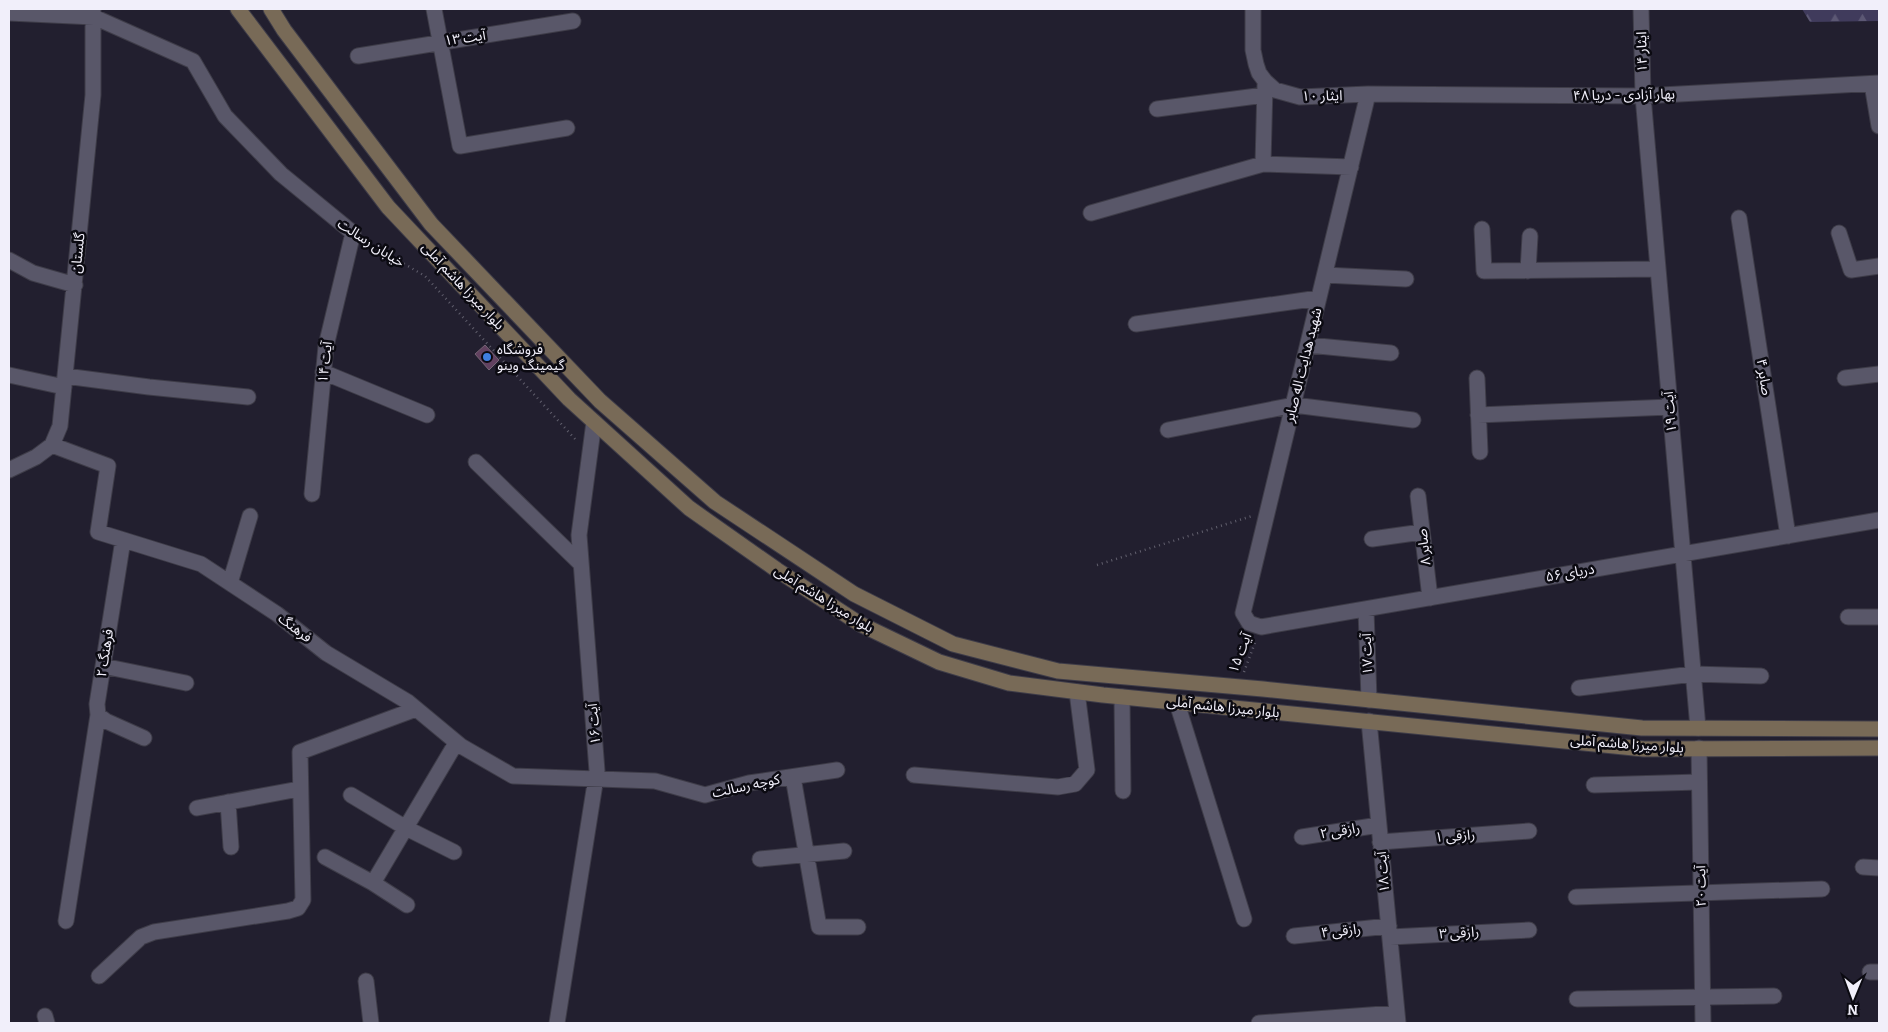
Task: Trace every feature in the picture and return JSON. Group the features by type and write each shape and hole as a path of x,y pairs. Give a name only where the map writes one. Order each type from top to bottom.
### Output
{"main road":[{"name":"بلوار میرزا هاشم آملی","path":"238,9 388,207 569,399 689,508 777,570 860,624 939,662 1009,684 1177,703 1644,749 1879,748"},
{"name":"بلوار میرزا هاشم آملی","path":"271,9 431,224 600,401 715,502 854,594 952,644 1058,671 1242,687 1642,728 1879,729"},
{"path":"501,327 517,314"},
{"path":"1204,705 1210,702 1214,694 1211,684"},
{"path":"1241,709 1240,697 1242,687"},
{"path":"1838,729 1838,748"}],"street":[{"path":"434,9 460,146 567,128"},
{"path":"1253,9 1256,64 1265,88 1263,164"},
{"name":"ایثار ۱۴","path":"1641,9 1643,96"},
{"path":"9,13 93,13"},
{"name":"خیابان رسالت","path":"93,13 193,61 224,116 281,174 353,234"},
{"name":"گلستان","path":"52,445 60,426 94,95 93,13"},
{"name":"آیت ۱۳","path":"358,56 573,21"},
{"path":"1876,84 1879,126"},
{"name":"بهار آزادی - دریا ۴۸","path":"1368,94 1643,96 1876,84"},
{"path":"1157,109 1265,88"},
{"name":"ایثار ۱۰","path":"1265,88 1300,97 1368,94"},
{"name":"شهید هدایت اله صابر","path":"1261,627 1249,623 1244,613 1368,94"},
{"name":"آیت ۱۹","path":"1643,96 1698,728"},
{"path":"1091,213 1263,164 1351,167"},
{"name":"صابر ۴","path":"1739,218 1788,536"},
{"path":"1482,228 1484,272 1657,269"},
{"path":"1839,233 1851,270 1879,266"},
{"name":"آيت ۱۴","path":"312,494 326,346 353,234"},
{"path":"1528,271 1530,236"},
{"path":"9,260 33,273 75,286"},
{"path":"1325,275 1406,279"},
{"path":"1136,324 1319,298"},
{"path":"1308,345 1392,353"},
{"path":"323,372 427,415"},
{"path":"1845,378 1879,374"},
{"path":"9,375 65,382 248,396"},
{"path":"1477,378 1480,452"},
{"path":"1168,430 1294,405 1413,420"},
{"path":"1478,415 1670,407"},
{"name":"آیت ۱۶","path":"557,1023 597,771 579,535 594,422"},
{"path":"9,470 36,457 52,445"},
{"name":"فرهنگ","path":"52,445 108,466 98,532 201,564 277,614 326,653 408,702 456,742 513,776 596,779"},
{"path":"476,462 581,564"},
{"name":"صابر ۸","path":"1418,496 1430,598"},
{"path":"230,584 250,516"},
{"name":"دریای ۵۶","path":"1261,627 1879,520"},
{"path":"1372,539 1422,532"},
{"name":"فرهنگ ۲","path":"66,921 98,715 96,704 123,540"},
{"name":"آیت ۱۷","path":"1366,609 1369,700"},
{"path":"1848,617 1879,617"},
{"path":"103,666 186,683"},
{"path":"1579,688 1693,674 1761,676"},
{"path":"914,775 1058,787 1075,784 1087,770 1077,692"},
{"path":"1122,697 1123,791"},
{"path":"1177,703 1244,919"},
{"path":"99,976 141,937 154,932 298,908 304,900 299,789 300,752 416,709"},
{"path":"98,715 106,721 144,738"},
{"name":"آیت ۱۸","path":"1369,721 1397,1018"},
{"path":"373,883 456,742"},
{"name":"آیت ۲۰","path":"1699,748 1703,1023"},
{"name":"کوچه رسالت","path":"596,779 655,781 705,795 749,783 837,770"},
{"path":"793,777 820,927 858,927"},
{"path":"1594,785 1699,782"},
{"path":"197,808 299,789"},
{"path":"351,796 406,828 454,852"},
{"path":"228,802 231,847"},
{"name":"رازقی ۲","path":"1302,837 1379,826"},
{"name":"رازقی ۱","path":"1380,842 1529,831"},
{"path":"760,859 844,851"},
{"path":"325,857 373,883 407,905"},
{"path":"1863,867 1879,868"},
{"path":"1576,896 1822,889"},
{"name":"رازقی ۳","path":"1389,931 1529,930"},
{"name":"رازقی ۴","path":"1294,936 1389,931"},
{"path":"366,981 371,1023"},
{"path":"1577,1000 1774,996"},
{"path":"1260,1023 1397,1018"}],"path":[{"name":"خیابان رسالت","path":"353,234 425,276 590,455"},
{"path":"1097,565 1268,512"},
{"name":"آیت ۱۵","path":"1242,687 1261,627"}],"green space":[{"path":"1802,9 1879,9 1879,21 1810,22"}],"building":[{"name":"فروشگاه گیمینگ وینو","path":"485,345 499,360 489,370 475,354"}],"place":[{"name":"فروشگاه گیمینگ وینو","path":"487,357"}]}
